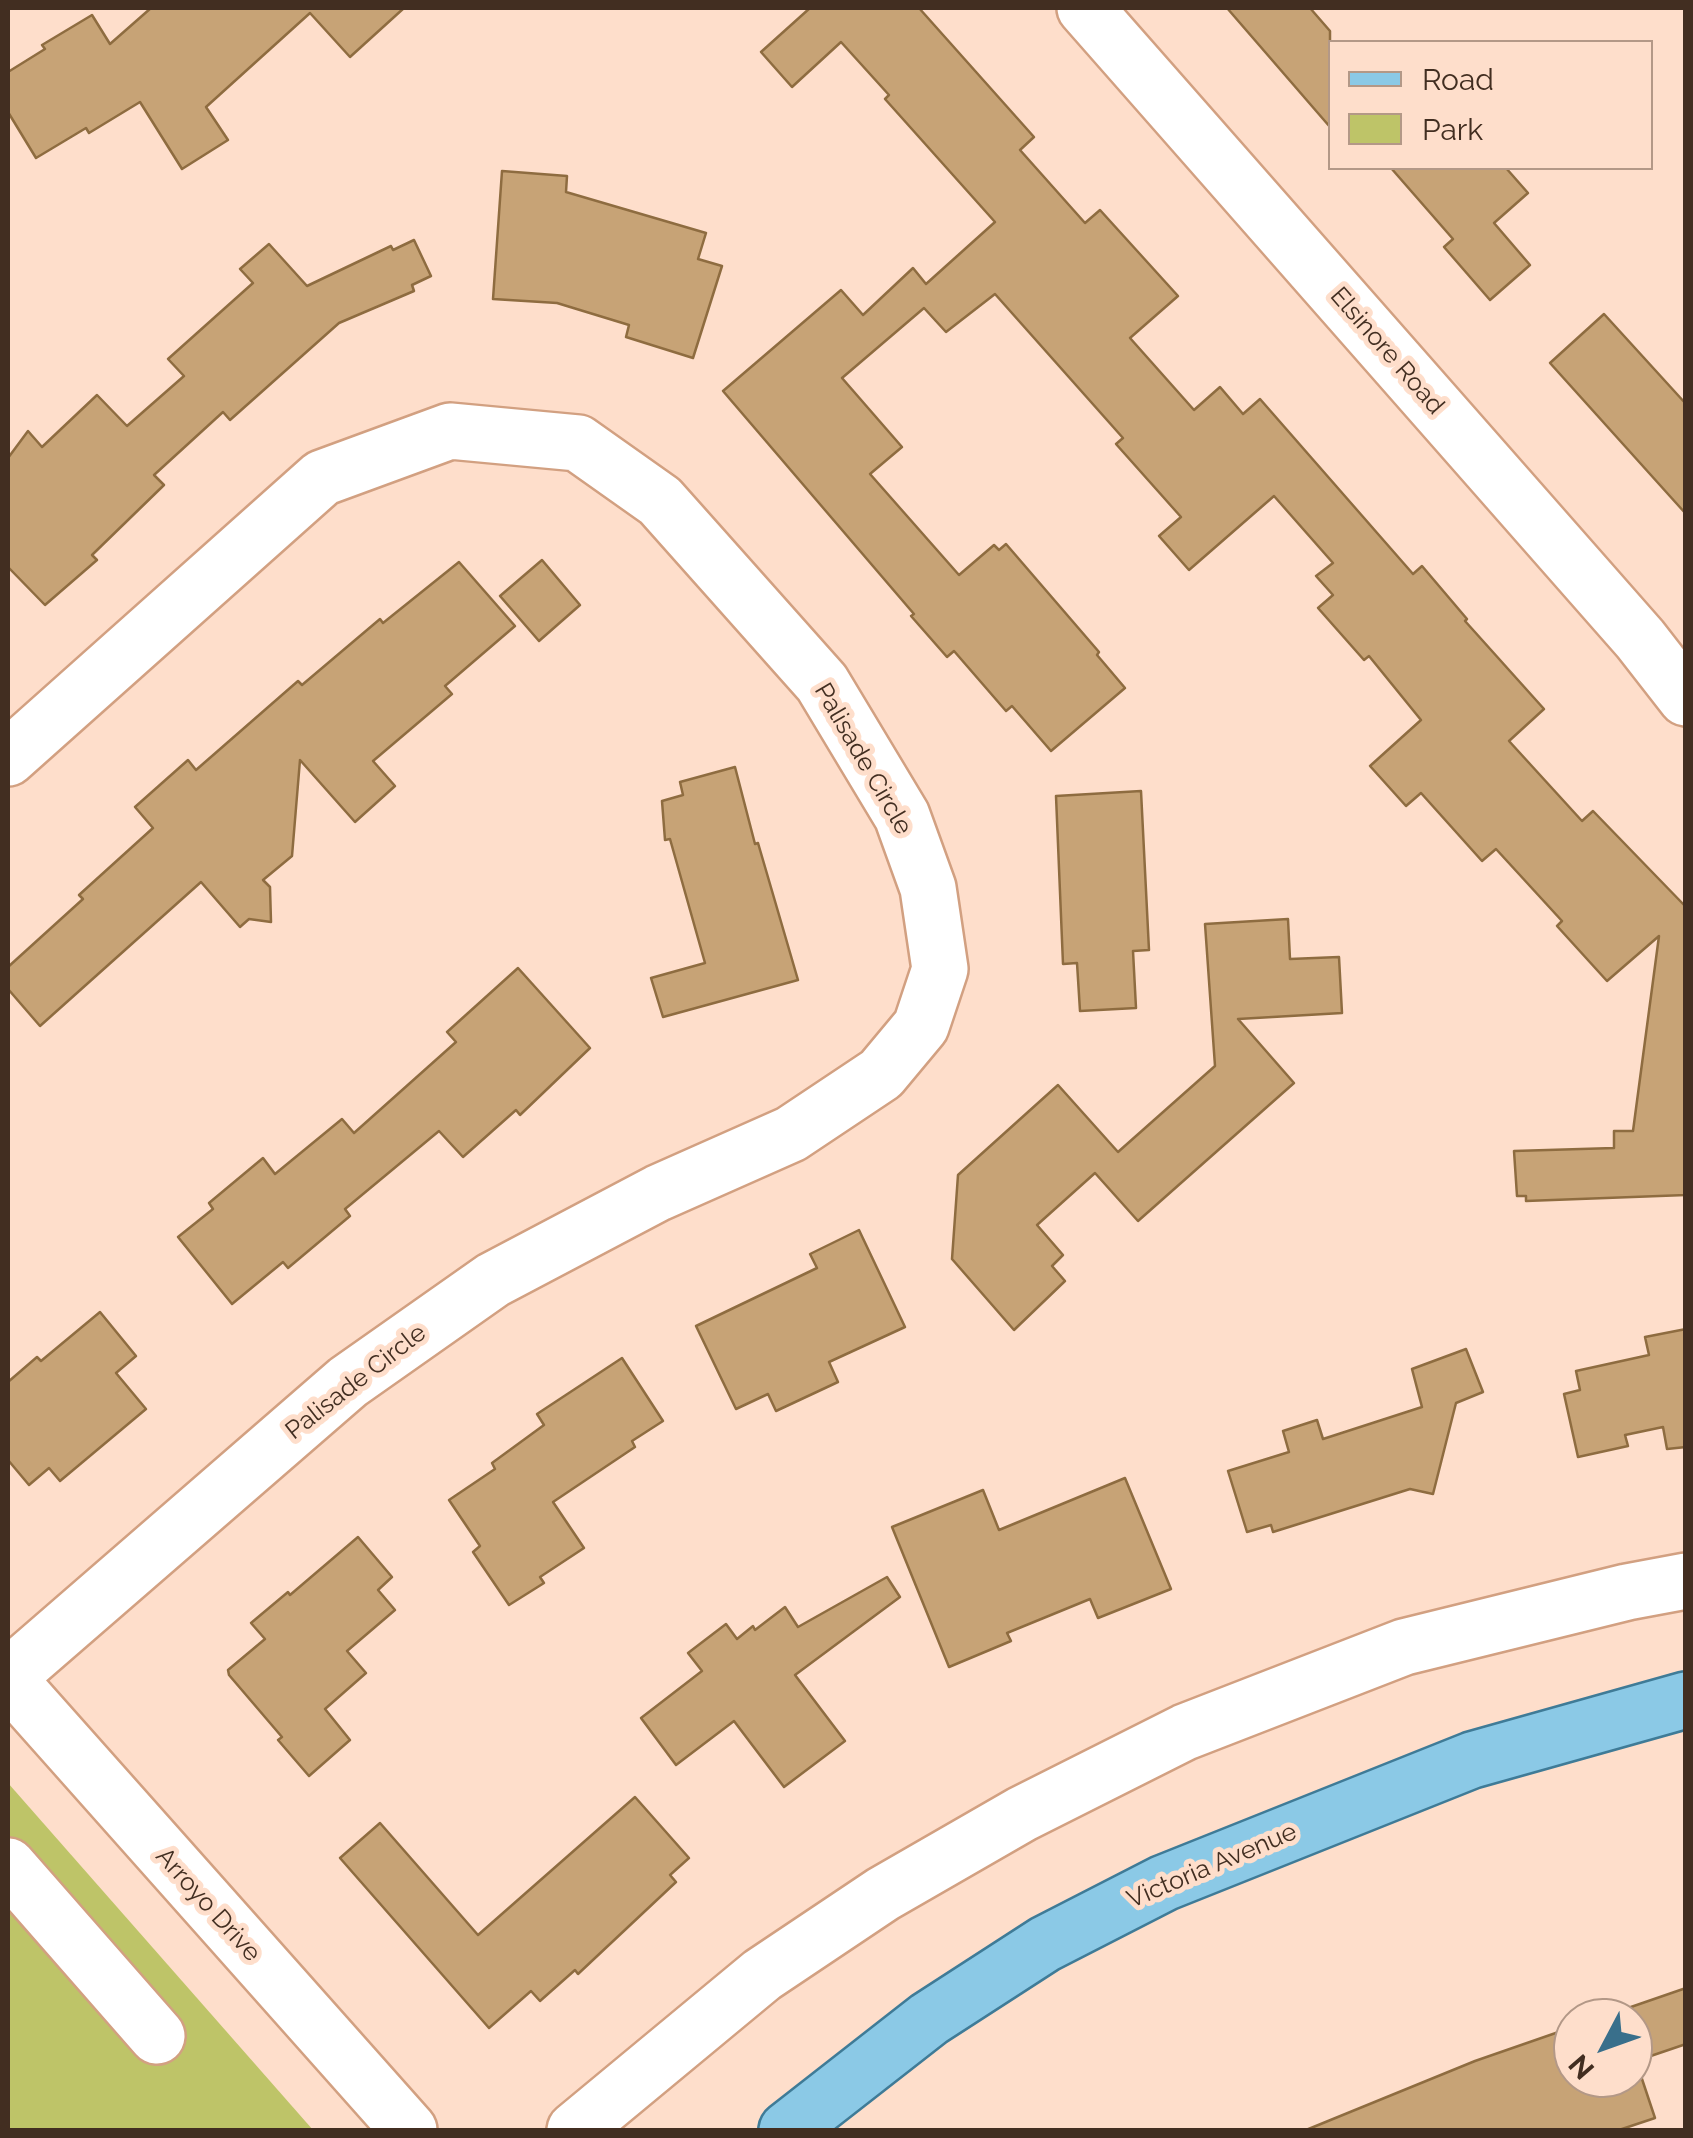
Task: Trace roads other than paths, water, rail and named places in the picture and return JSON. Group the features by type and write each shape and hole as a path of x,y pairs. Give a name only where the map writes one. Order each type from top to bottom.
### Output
{"main road":[{"name":"Victoria Avenue","path":"787,2130 929,2019 1045,1944 1164,1883 1472,1760 1686,1700"}],"street":[{"name":"Elsinore Road","path":"1085,8 1640,639 1686,698"},
{"name":"Palisade Circle","path":"8,758 322,478 450,431 578,444 660,500 822,683 902,816 928,888 940,969 921,1026 881,1074 791,1134 658,1194 493,1280 348,1382 8,1678"},
{"path":"575,2130 762,1975 883,1894 1022,1814 1168,1740 1404,1647 1686,1581"},
{"name":"Arroyo Drive","path":"8,1678 408,2130"},
{"path":"8,1866 157,2036"}]}
